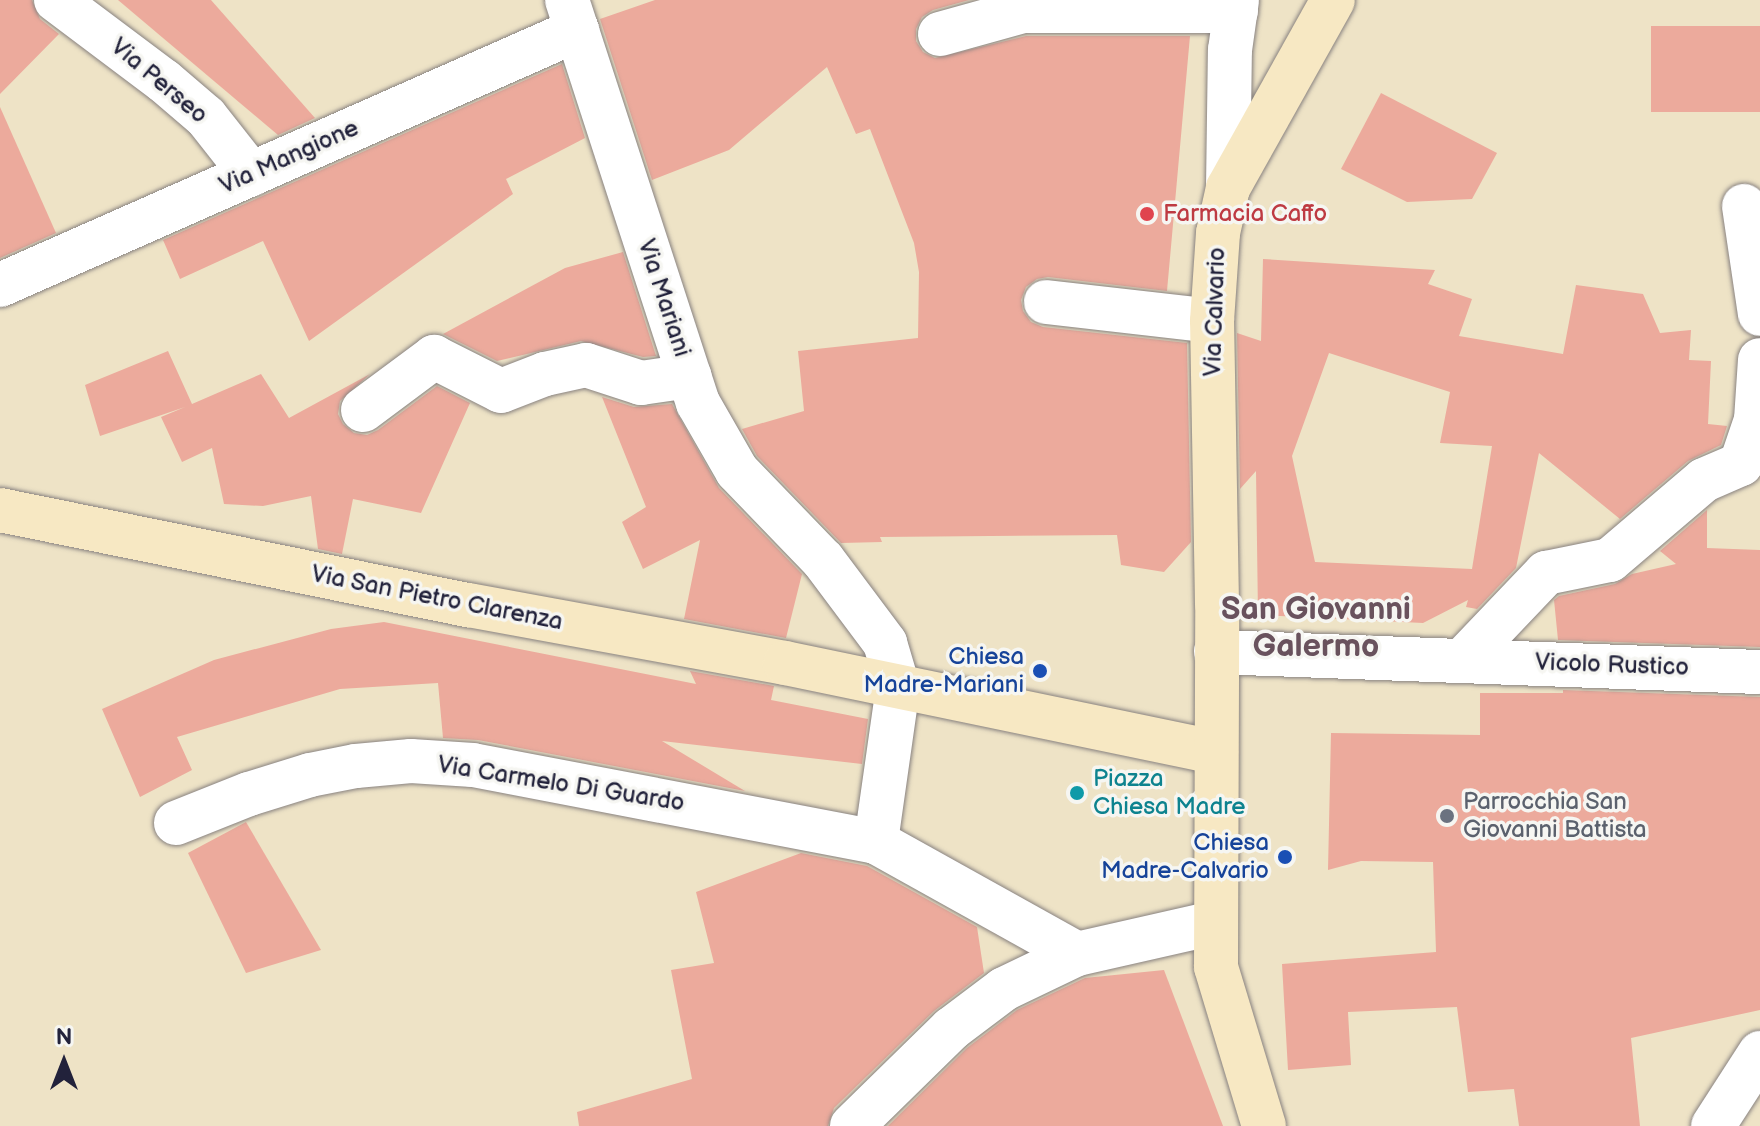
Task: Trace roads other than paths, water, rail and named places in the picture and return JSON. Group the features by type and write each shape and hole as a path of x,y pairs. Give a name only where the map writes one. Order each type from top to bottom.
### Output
{"main road":[{"name":"Via Calvario","path":"1264,1126 1216,967 1213,923 1217,604 1212,321 1218,233 1228,188 1333,0"},
{"name":"Via San Pietro Clarenza","path":"0,510 1216,752"}],"street":[{"name":"Via Perseo","path":"56,0 164,81 206,117 251,174"},
{"path":"940,34 1023,11 1236,5 1230,50 1228,188"},
{"name":"Via Mangione","path":"0,285 251,174 572,15"},
{"name":"Via Mariani","path":"572,15 698,403 737,471 823,560 885,643 886,685"},
{"path":"1744,206 1760,314"},
{"path":"1046,302 1212,321"},
{"path":"363,410 434,357 501,391 545,374 586,365 641,383 689,376"},
{"path":"1464,659 1546,573 1610,560 1704,480 1741,464 1756,420 1760,360"},
{"name":"Vicolo Rustico","path":"1216,652 1760,672"},
{"path":"866,840 886,685"},
{"name":"Via Carmelo Di Guardo","path":"176,823 310,775 411,761 473,765 866,840 1077,954"},
{"path":"852,1126 951,1029 1004,989 1077,954 1213,923"},
{"path":"1713,1126 1760,1053"}],"place":[{"name":"Farmacia Caffo","path":"1147,214"},
{"name":"Chiesa Madre-Mariani","path":"1040,671"},
{"name":"Piazza Chiesa Madre","path":"1077,793"},
{"name":"Parrocchia San Giovanni Battista","path":"1447,816"},
{"name":"Chiesa Madre-Calvario","path":"1285,857"}],"district":[{"name":"San Giovanni Galermo","path":"1316,630"}]}
